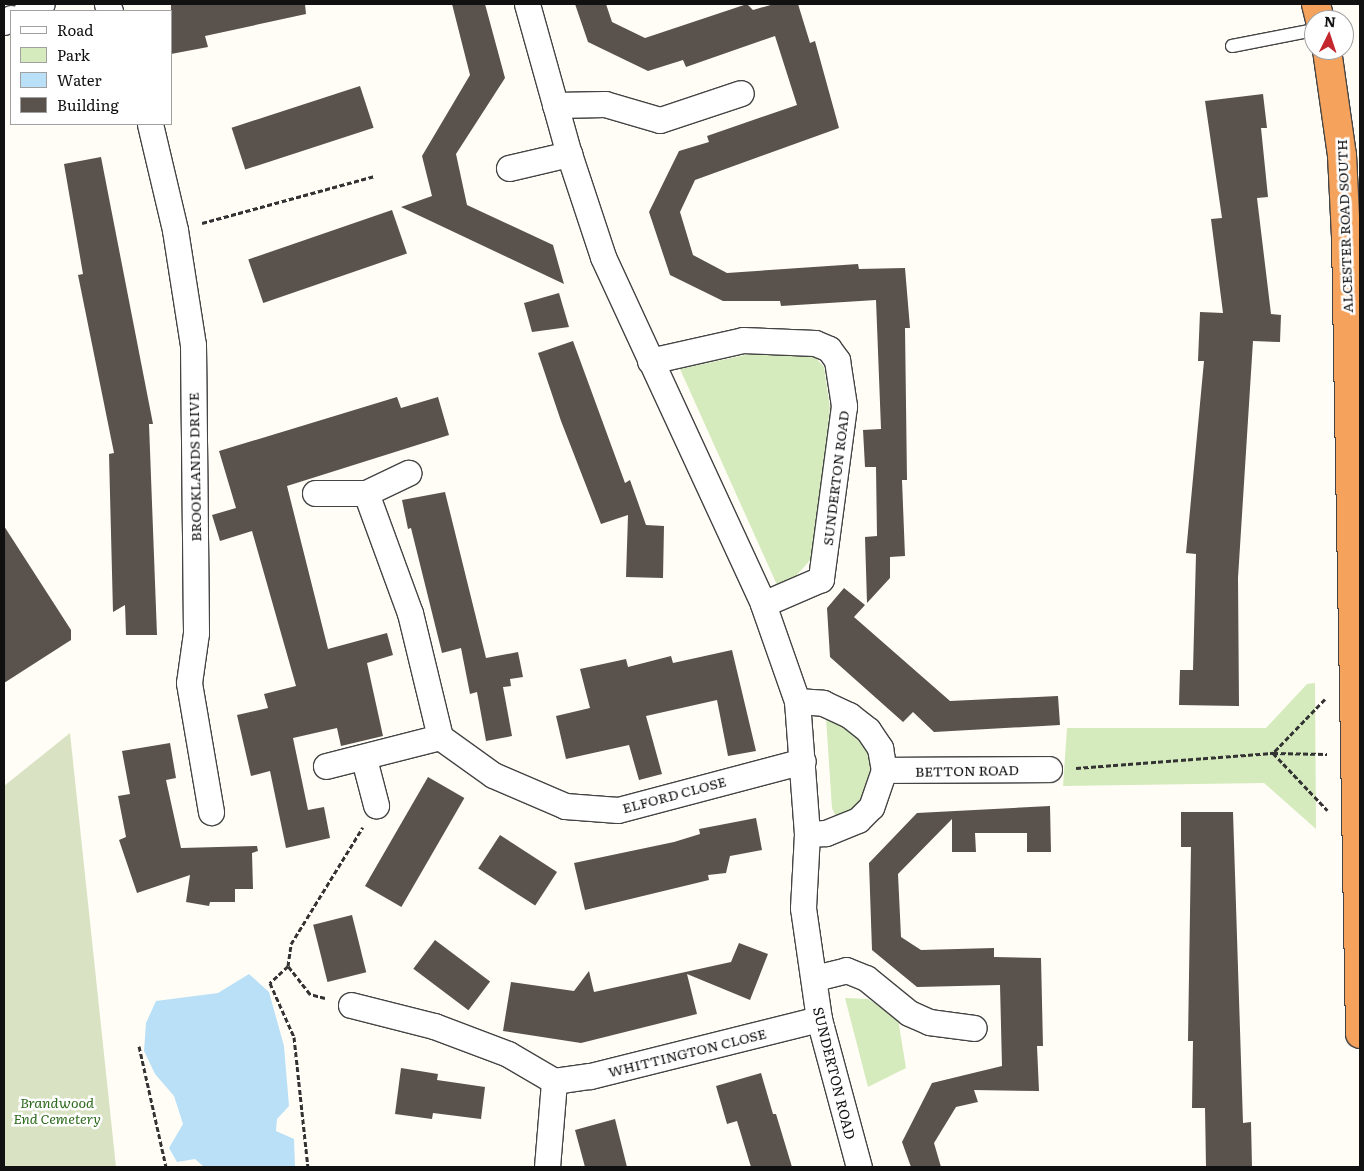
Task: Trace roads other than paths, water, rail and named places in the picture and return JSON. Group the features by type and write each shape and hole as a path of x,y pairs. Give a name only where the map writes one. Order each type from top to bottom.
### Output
{"highway":[{"name":"ALCESTER ROAD SOUTH","path":"1328,60 1353,238 1356,632 1353,754 1358,839 1360,1034"}],"street":[{"path":"28,10 42,4"},
{"name":"SUNDERTON ROAD","path":"527,4 569,154 603,258 763,604 797,701 804,761 807,834 804,908 815,978 819,1019 859,1167"},
{"path":"555,105 605,104 660,120 741,93"},
{"name":"BROOKLANDS DRIVE","path":"150,125 174,230 193,345 196,633 189,683 211,812"},
{"path":"510,168 569,154"},
{"name":"SUNDERTON ROAD","path":"650,362 743,340 815,343 829,349 837,360 844,406 821,579 763,604"},
{"path":"315,493 366,493 408,474"},
{"path":"326,766 364,759 440,737 410,613 366,493"},
{"path":"797,701 823,703 849,715 868,730 880,748 884,770 871,806 858,820 826,833 807,834"},
{"name":"ELFORD CLOSE","path":"440,737 493,775 564,806 618,810 804,761"},
{"path":"364,759 376,805"},
{"name":"BETTON ROAD","path":"884,770 1049,769"},
{"path":"815,978 846,970 866,978 909,1013 929,1022 974,1028"},
{"path":"351,1005 434,1026 508,1054 554,1081 547,1167"},
{"name":"WHITTINGTON CLOSE","path":"554,1081 590,1076 819,1019"}],"lane":[{"path":"1232,46 1304,32"}],"water":[{"path":"249,974 269,992 284,1046 289,1106 277,1119 276,1131 294,1139 295,1167 204,1167 195,1159 177,1162 169,1148 183,1124 174,1096 155,1074 144,1051 146,1023 156,1001 218,993"}],"park label":[{"name":"Brandwood End Cemetery","path":"57,1110"}]}
